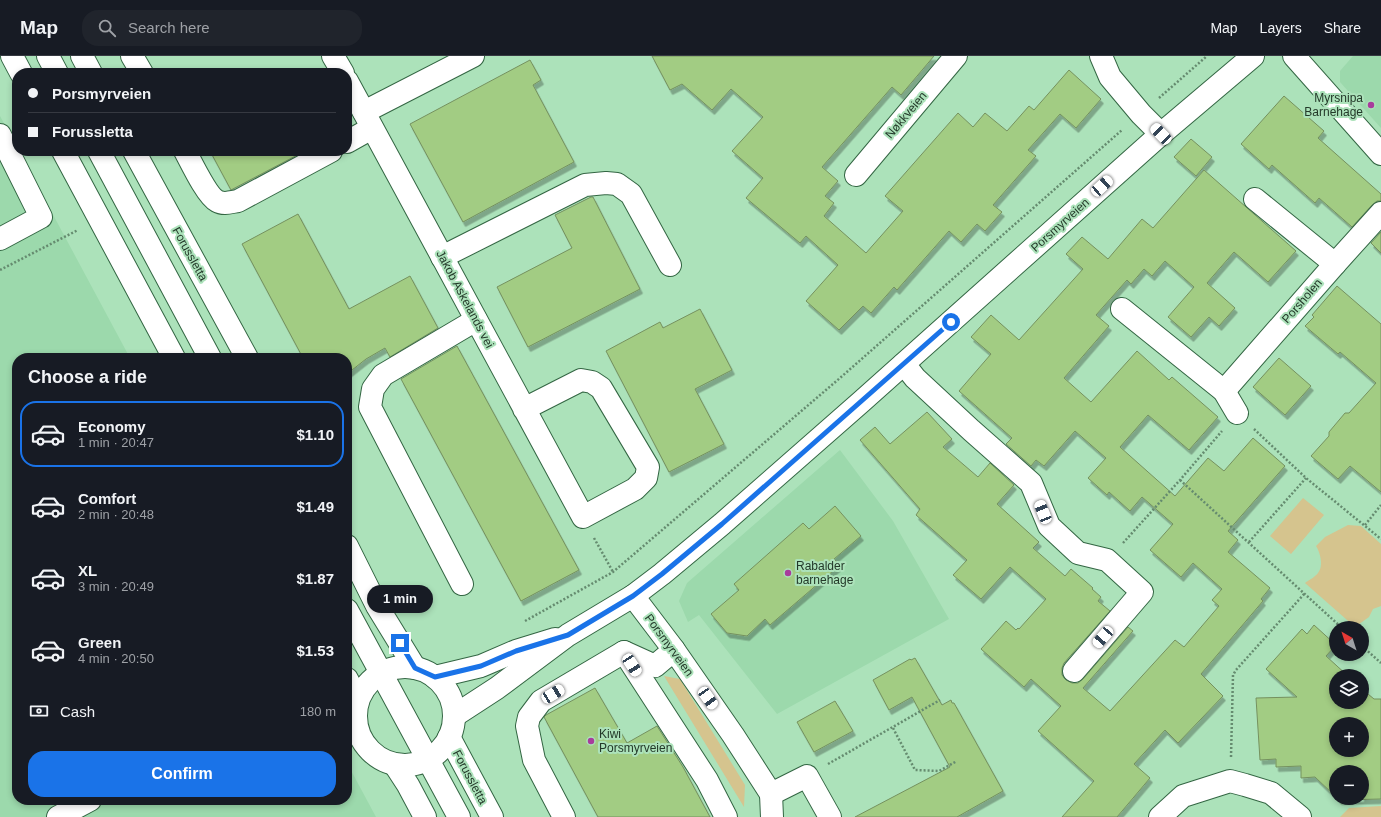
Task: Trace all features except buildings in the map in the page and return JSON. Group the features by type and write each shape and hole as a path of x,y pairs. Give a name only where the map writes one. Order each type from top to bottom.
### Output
{"street":[{"path":"12,56 18,68"},
{"path":"48,56 54,68"},
{"path":"82,56 88,68"},
{"path":"132,56 139,68"},
{"path":"333,56 339,68"},
{"path":"352,137 368,120 473,56"},
{"name":"Nøkkveien","path":"856,175 956,56"},
{"path":"1101,56 1110,77 1141,114 1161,134"},
{"name":"Porsmyrveien","path":"454,716 498,688 568,635 633,596 662,574 722,524 904,364 1161,134 1253,56"},
{"path":"1294,56 1381,154"},
{"name":"Jakob Askelands vei","path":"352,90 583,518"},
{"path":"0,135 41,216 0,239"},
{"path":"66,156 171,353"},
{"path":"102,156 207,353"},
{"name":"Forussletta","path":"137,156 244,353"},
{"path":"188,156 208,191 216,200 225,204 238,201 321,156"},
{"path":"442,257 585,185 606,182 617,184 631,194 670,266"},
{"path":"1255,199 1335,264"},
{"name":"Porsholen","path":"1224,390 1381,213"},
{"path":"1122,309 1224,390 1237,413"},
{"path":"462,584 370,407 373,389 382,375 476,320"},
{"path":"904,364 915,378 1031,483 1049,526 1078,553 1107,560 1142,592 1074,671"},
{"path":"524,409 581,380 592,382 600,388 648,467 646,478 635,489 583,518"},
{"path":"352,556 378,606 415,668"},
{"name":"Porsmyrveien","path":"633,596 674,650 733,735 771,794"},
{"path":"352,620 459,817"},
{"name":"Porsmyrveien","path":"435,677 481,666 516,651 568,635"},
{"path":"624,652 654,666 674,650"},
{"path":"564,817 534,760 527,726 529,717 541,701 624,652"},
{"path":"624,652 707,780 726,817"},
{"path":"397,667 415,668 435,677 450,695 454,716 449,737 440,750 428,760 412,766 394,765 375,756 361,741 355,721 358,700 367,684 380,673 397,667"},
{"path":"352,689 358,700"},
{"name":"Forussletta","path":"449,737 492,817"},
{"path":"394,765 408,785 425,817"},
{"path":"772,817 771,794 807,776 830,817"},
{"path":"1160,817 1183,796 1230,781 1271,793 1300,817"},
{"path":"58,817 81,805"}],"path":[{"path":"525,621 613,572 840,378 1206,56"},
{"path":"0,270 79,229"},
{"path":"1107,560 1180,480 1237,413 1306,478 1381,539"},
{"path":"1249,542 1306,478"},
{"path":"1180,480 1335,621"},
{"path":"1365,525 1381,505"},
{"path":"583,518 613,572"},
{"path":"1230,781 1233,675 1305,593"},
{"path":"1369,652 1381,663"},
{"path":"807,776 940,700"},
{"path":"893,728 915,770 939,771 957,761"}],"shaded area":[{"name":"Myrsnipa Barnehage","path":"1353,56 1381,56 1381,128 1340,82 1340,71"},
{"path":"0,116 12,138 12,156 21,156 127,353 12,353 12,805 352,805 352,772 376,817 0,817"},
{"path":"840,450 893,521 949,619 777,714 699,615 688,622 679,601 687,583"},
{"path":"1303,498 1324,515 1291,554 1270,536"},
{"path":"1348,525 1361,526 1381,544 1381,606 1373,609 1369,617 1363,621 1348,621 1305,583 1315,576 1320,570 1321,559 1316,546 1325,537"},
{"path":"664,676 680,679 745,785 744,807"},
{"path":"1381,806 1381,817 1340,817 1349,808"}],"place":[{"name":"Myrsnipa Barnehage","path":"1371,105"},
{"name":"Rabalder barnehage","path":"788,573"},
{"name":"Kiwi Porsmyrveien","path":"591,741"}],"route":[{"path":"400,643 415,668 435,677 481,666 516,651 568,635 633,596 662,574 722,524 951,322"}]}
